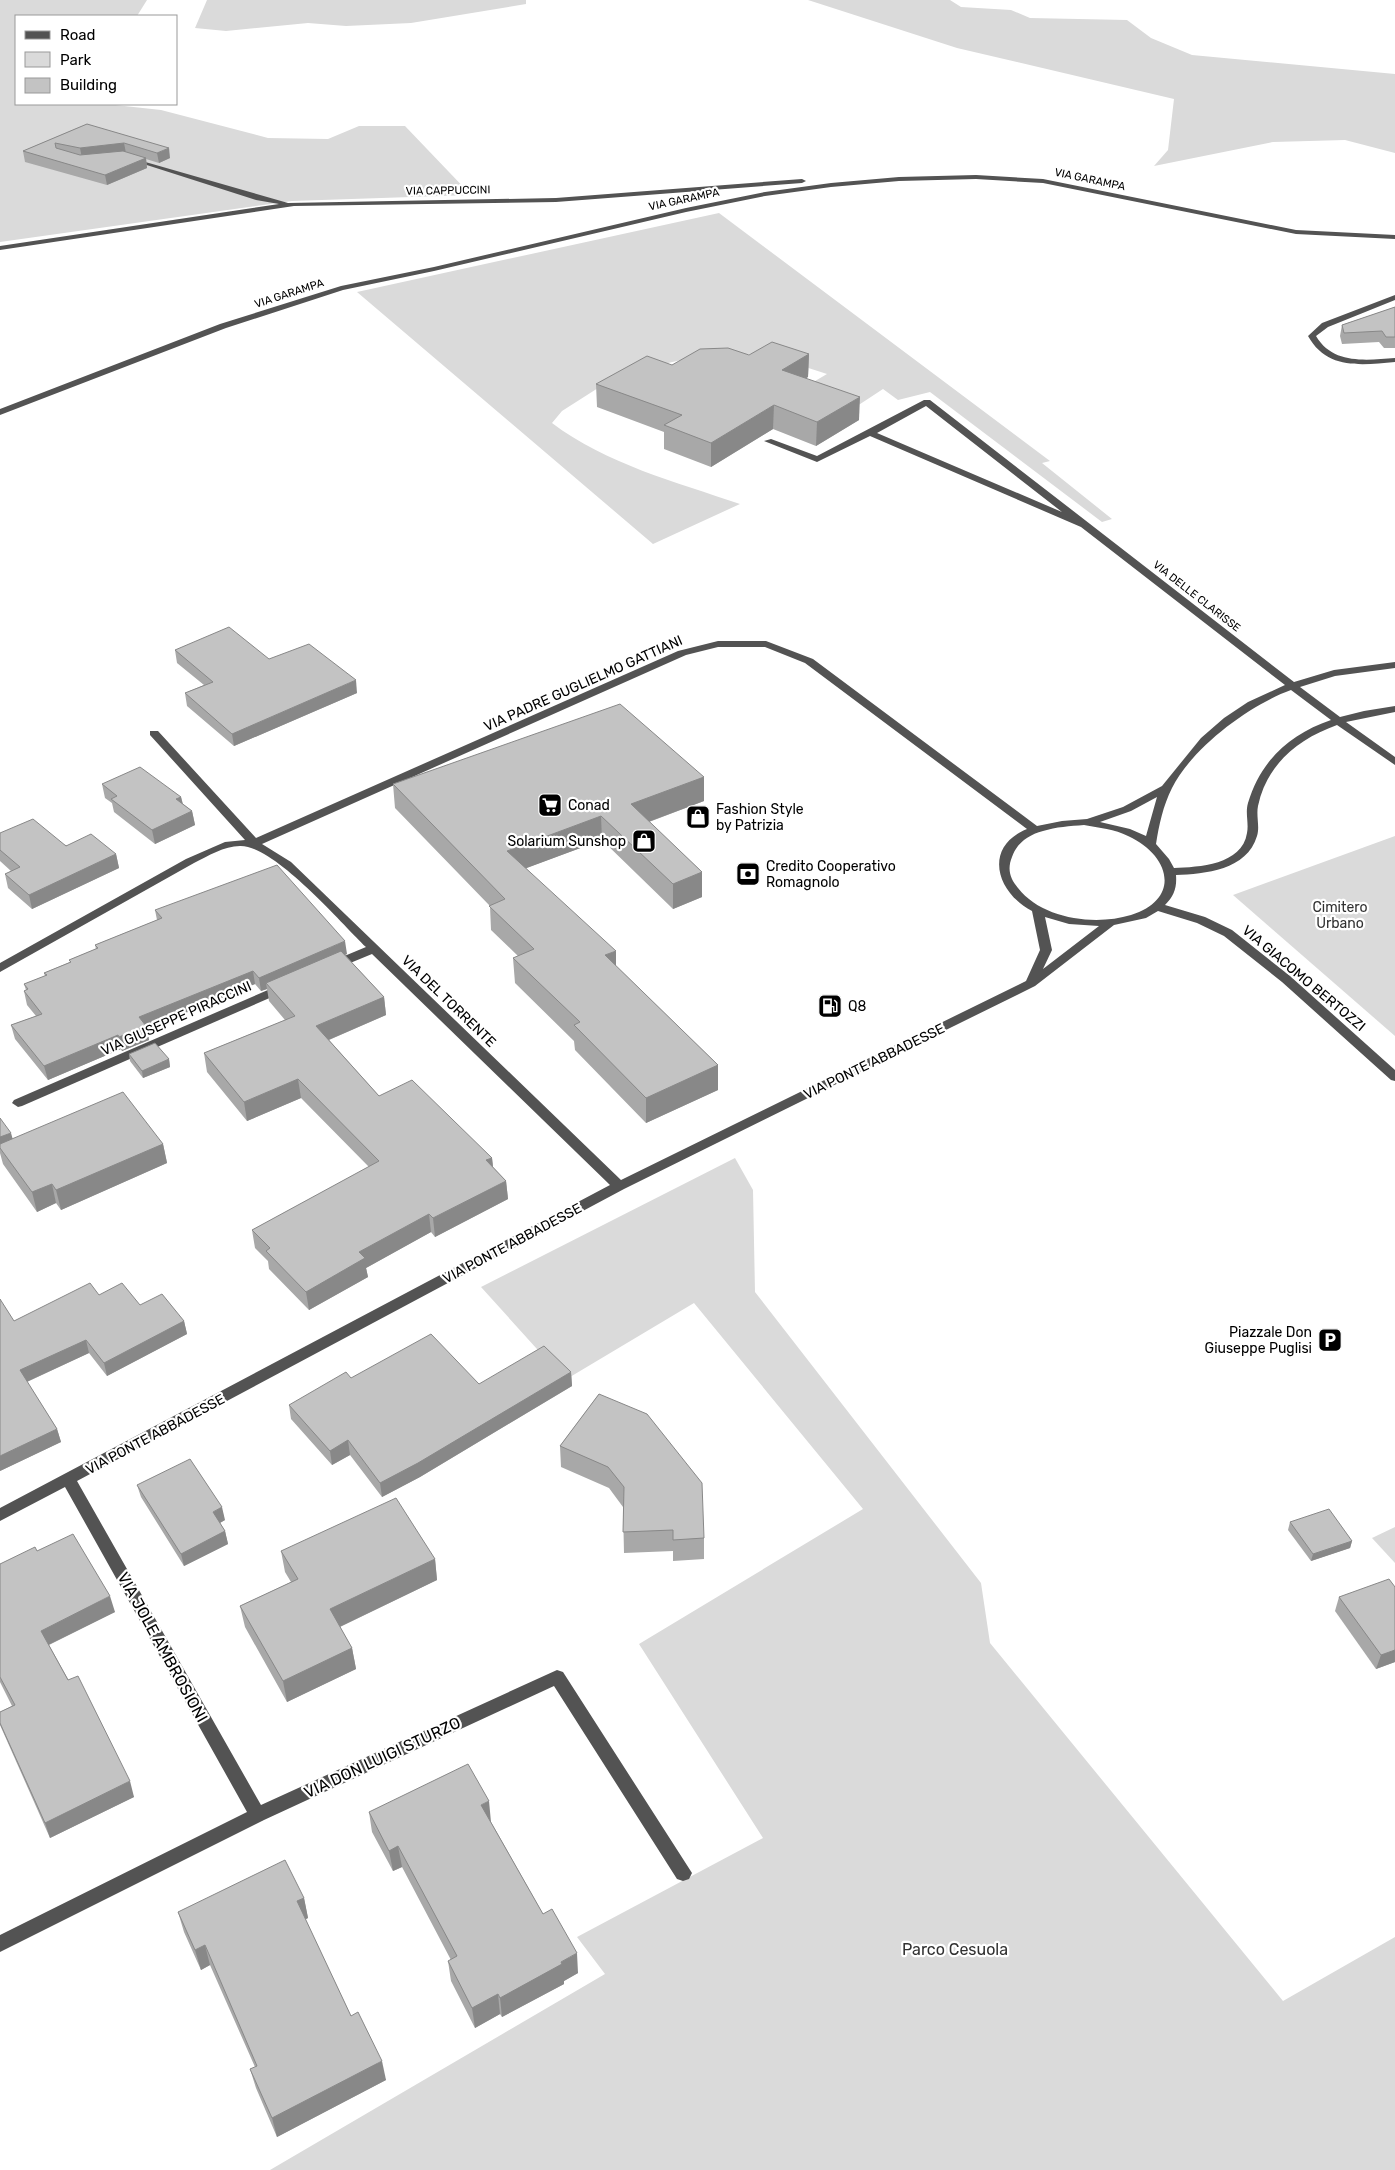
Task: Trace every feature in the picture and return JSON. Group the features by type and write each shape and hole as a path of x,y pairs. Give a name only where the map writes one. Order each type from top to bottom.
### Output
{"street":[{"path":"125,157 259,198 294,204"},
{"name":"VIA GARAMPA","path":"0,412 223,326 341,288 765,194 900,179 976,177 1043,181 1296,232 1395,237"},
{"name":"VIA CAPPUCCINI","path":"0,248 294,204 556,200 827,179 900,179"},
{"path":"1395,297 1325,325 1312,336 1322,352 1333,357 1360,362 1395,360"},
{"path":"768,441 816,459 870,433 927,402 1087,526"},
{"path":"870,433 1087,526"},
{"name":"VIA DELLE CLARISSE","path":"1087,526 1338,722 1395,762"},
{"name":"VIA PADRE GUGLIELMO GATTIANI","path":"254,843 682,653 718,644 766,644 808,661 1035,830"},
{"path":"1150,844 1155,816 1166,788 1199,746 1220,725 1244,707 1293,685 1347,670 1395,665"},
{"path":"1171,872 1192,871 1224,864 1239,856 1249,844 1254,831 1252,807 1272,762 1289,746 1338,722 1355,716 1395,709"},
{"name":"VIA DEL TORRENTE","path":"154,732 254,843 266,848 288,864 619,1186"},
{"path":"1084,822 1108,826 1131,833 1150,844 1164,857 1171,872 1172,885 1167,896 1158,907 1136,918 1109,924 1084,923 1059,918 1037,910 1019,897 1007,882 1003,867 1007,852 1018,840 1035,830 1058,824 1084,822 1108,817 1166,788"},
{"path":"0,968 190,861 221,846 238,842 254,843"},
{"name":"VIA GIACOMO BERTOZZI","path":"1158,907 1200,920 1228,933 1286,979 1395,1077"},
{"path":"1031,983 1046,950 1037,910"},
{"name":"VIA PONTE ABBADESSE","path":"0,1515 619,1186 1031,983 1109,924"},
{"path":"319,972 373,948"},
{"name":"VIA GIUSEPPE PIRACCINI","path":"18,1103 291,984"},
{"name":"VIA JOLE AMBROSIONI","path":"69,1480 258,1815"},
{"name":"VIA DON LUIGI STURZO","path":"0,1944 258,1815 557,1677 683,1873"}],"green space":[{"path":"0,0 147,0 138,15 15,15 15,105 115,105 161,110 268,138 328,139 359,126 405,126 471,195 292,201 0,242"},
{"path":"207,0 526,0 526,4 411,23 346,26 308,23 226,31 195,28"},
{"path":"808,0 950,0 961,7 1011,10 1030,18 1127,20 1151,38 1192,55 1395,74 1395,153 1345,140 1273,142 1154,166 1168,150 1174,99 957,48"},
{"path":"719,213 1050,461 1042,463 1112,519 1102,522 930,392 898,400 883,389 848,412 793,394 827,374 762,353 690,358 620,374 562,411 552,423 595,450 618,461 667,480 740,504 653,544 357,292"},
{"name":"Cimitero Urbano","path":"1395,836 1395,1036 1233,895"},
{"name":"Parco Cesuola","path":"735,1158 753,1190 755,1292 981,1583 990,1643 1283,2001 1395,1937 1395,2170 270,2170 605,1974 577,1937 763,1838 639,1644 863,1509 694,1303 565,1380 481,1287"},
{"path":"1395,1527 1395,1563 1372,1538"}],"building":[{"path":"87,124 169,148 157,153 124,143 80,148 55,143 56,148 80,155 123,151 146,158 105,175 23,151"},
{"path":"1395,307 1395,337 1386,337 1382,331 1344,333 1342,325"},
{"path":"772,342 809,354 782,370 860,397 817,422 774,405 711,443 664,425 682,415 596,384 647,356 672,365 700,349 728,348 749,355"},
{"path":"229,627 269,659 309,644 356,680 232,734 185,693 213,682 175,650"},
{"path":"620,704 704,777 631,804 702,872 673,884 601,816 507,851 616,951 605,955 718,1065 646,1098 574,1025 580,1022 513,958 534,949 489,906 505,899 393,784"},
{"path":"140,767 181,797 176,799 192,811 152,830 111,799 117,796 102,784"},
{"path":"33,819 66,846 91,834 116,854 29,895 5,874 20,867 0,850 0,833"},
{"path":"277,865 345,941 259,978 253,971 139,1017 146,1026 119,1037 118,1035 44,1066 11,1025 42,1014 24,991 28,989 24,984 47,975 44,973 98,948 95,945 162,918 155,910"},
{"path":"341,951 384,997 316,1026 379,1096 412,1080 492,1158 486,1160 506,1181 433,1218 429,1214 359,1252 365,1258 306,1292 266,1251 270,1248 252,1230 379,1161 298,1079 244,1102 204,1053 295,1016 266,983"},
{"path":"155,1043 169,1059 142,1071 129,1054"},
{"path":"123,1092 163,1144 56,1190 52,1184 32,1192 0,1148 0,1144"},
{"path":"0,1118 11,1133 0,1137"},
{"path":"90,1283 99,1295 122,1283 140,1305 162,1294 184,1321 104,1363 86,1340 20,1370 57,1429 0,1456 0,1299 14,1321"},
{"path":"431,1334 479,1384 544,1346 571,1372 418,1463 380,1483 348,1440 330,1451 289,1405 346,1372 351,1378"},
{"path":"599,1394 647,1414 702,1483 704,1538 673,1540 673,1530 623,1532 624,1487 608,1467 560,1446"},
{"path":"190,1459 222,1507 213,1512 225,1531 181,1554 137,1485"},
{"path":"396,1498 435,1559 330,1609 352,1648 283,1681 240,1606 298,1579 281,1551"},
{"path":"1329,1509 1352,1541 1313,1554 1290,1522"},
{"path":"73,1534 110,1596 41,1631 68,1680 78,1676 130,1781 45,1823 0,1723 0,1712 15,1705 0,1677 0,1564 35,1547 37,1551"},
{"path":"1389,1579 1395,1587 1395,1650 1381,1655 1339,1597"},
{"path":"468,1764 489,1801 481,1805 543,1914 552,1909 577,1953 561,1962 562,1964 500,1998 498,1994 472,2008 448,1961 457,1956 398,1846 389,1851 369,1812"},
{"path":"285,1860 304,1898 297,1901 351,2016 358,2012 382,2061 272,2118 250,2069 257,2066 205,1945 195,1950 178,1912"}],"place":[{"name":"Conad","path":"550,805"},
{"name":"Fashion Style by Patrizia","path":"698,817"},
{"name":"Solarium Sunshop","path":"644,841"},
{"name":"Credito Cooperativo Romagnolo","path":"748,874"},
{"name":"Q8","path":"830,1006"},
{"name":"Piazzale Don Giuseppe Puglisi","path":"1330,1340"}]}
